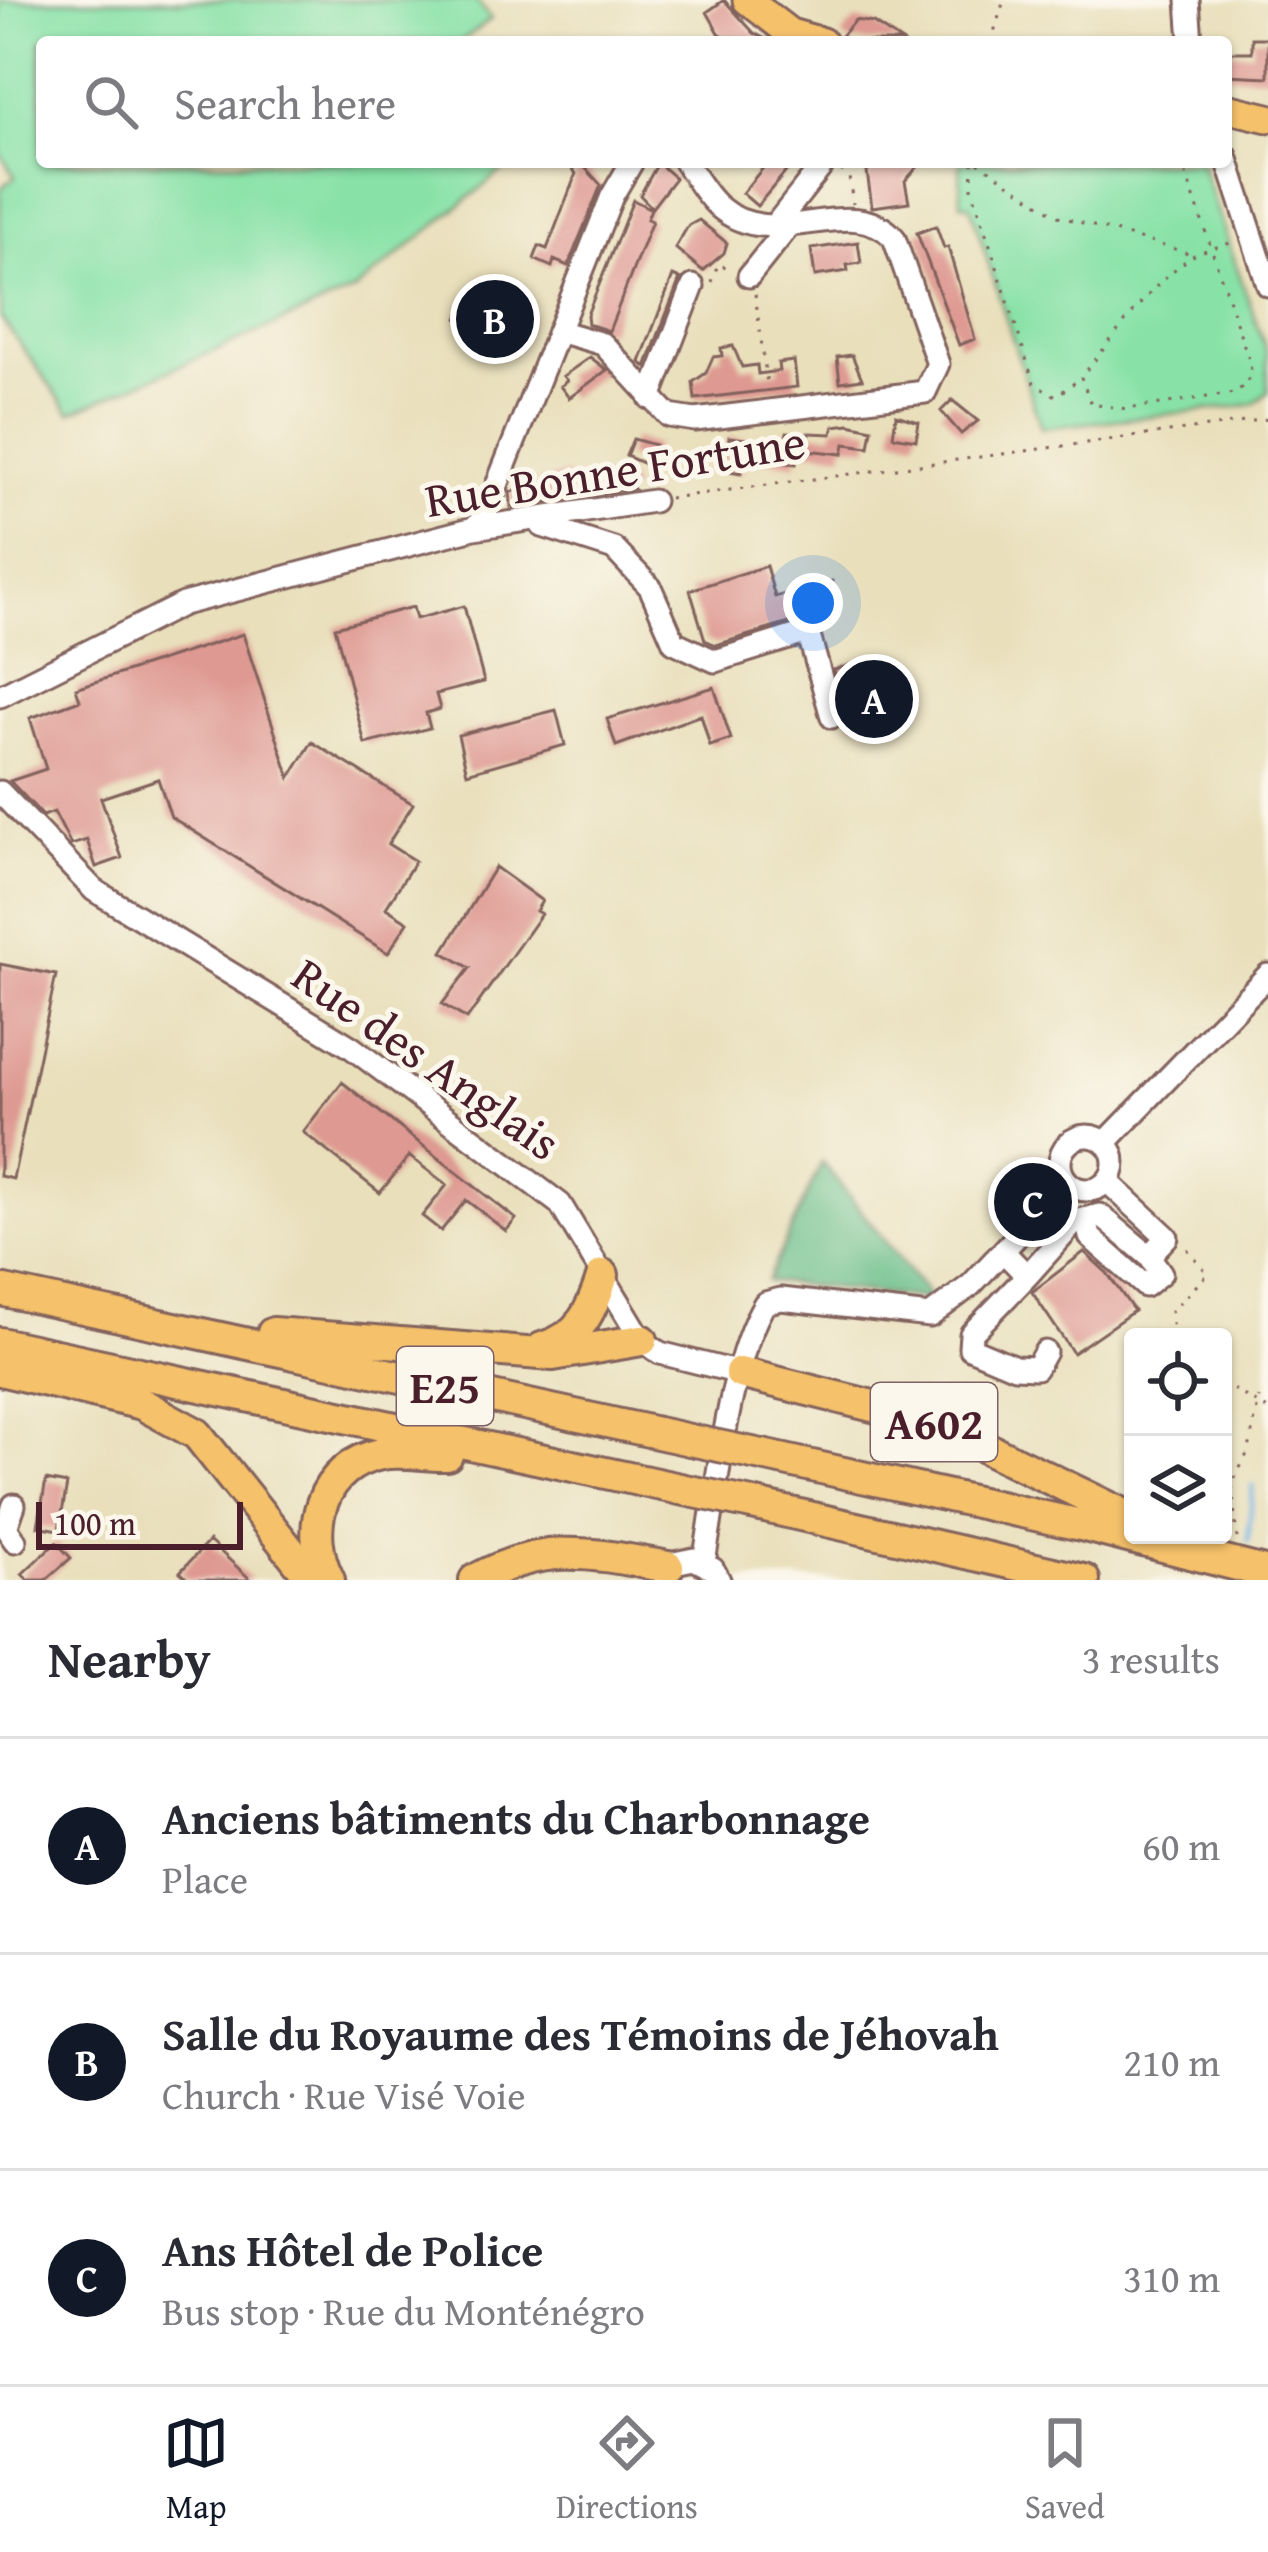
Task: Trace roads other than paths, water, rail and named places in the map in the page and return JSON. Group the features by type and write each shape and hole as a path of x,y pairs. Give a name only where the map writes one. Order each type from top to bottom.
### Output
{"highway":[{"path":"529,1351 574,1334 592,1309 603,1275"},
{"name":"E25","path":"0,1290 1124,1532"},
{"path":"201,1333 553,1355 642,1340"},
{"name":"E25","path":"0,1343 1084,1580"},
{"path":"0,1357 69,1358"},
{"path":"0,1370 142,1404 183,1425 220,1456 313,1580"},
{"name":"A602","path":"740,1373 928,1420 1124,1516"},
{"path":"329,1580 315,1542 316,1522 332,1484 348,1468 399,1452 442,1456 496,1450"},
{"name":"E25","path":"1175,1544 1268,1573"},
{"path":"475,1580 508,1562 558,1551 657,1576"},
{"path":"517,1580 565,1569 657,1576"}],"main road":[{"path":"747,0 784,36"},
{"path":"1232,109 1268,118"}],"street":[{"path":"1188,0 1192,34"},
{"path":"474,528 485,515 612,196 628,168"},
{"path":"558,331 604,344 669,416 695,420 926,392 938,364 894,238 884,226 855,218 781,228 750,225 718,206 690,168"},
{"path":"749,276 823,168"},
{"path":"1230,168 1268,285"},
{"path":"650,398 693,286"},
{"name":"Rue Bonne Fortune","path":"0,696 183,604 474,528 653,501"},
{"path":"530,523 614,549 650,587 674,641 715,662 808,632 832,717"},
{"name":"Rue des Anglais","path":"0,792 94,890 351,1047 505,1158 560,1204 642,1340"},
{"path":"1106,1142 1268,975"},
{"path":"1082,1136 1106,1142 1114,1162 1106,1181 1085,1190 1068,1182 1060,1163 1066,1145 1082,1136"},
{"path":"1045,1352 1036,1368 1015,1366 970,1348 970,1334 1076,1221 1086,1219 1090,1237 1145,1286 1161,1273 1149,1256 1165,1235 1106,1181"},
{"path":"704,1562 740,1373 753,1322 765,1303 781,1299 930,1316 1003,1251 1068,1182"},
{"path":"1003,1251 1027,1276"},
{"path":"642,1340 660,1353 740,1373"},
{"path":"7,1532 14,1505"},
{"path":"657,1576 683,1559 704,1562 718,1580"}],"waterway":[{"path":"1248,1541 1253,1485"}],"place":[{"name":"Salle du Royaume des Témoins de Jéhovah","path":"495,319"},
{"name":"Anciens bâtiments du Charbonnage","path":"874,699"},
{"name":"Ans Hôtel de Police","path":"1033,1202"}]}
